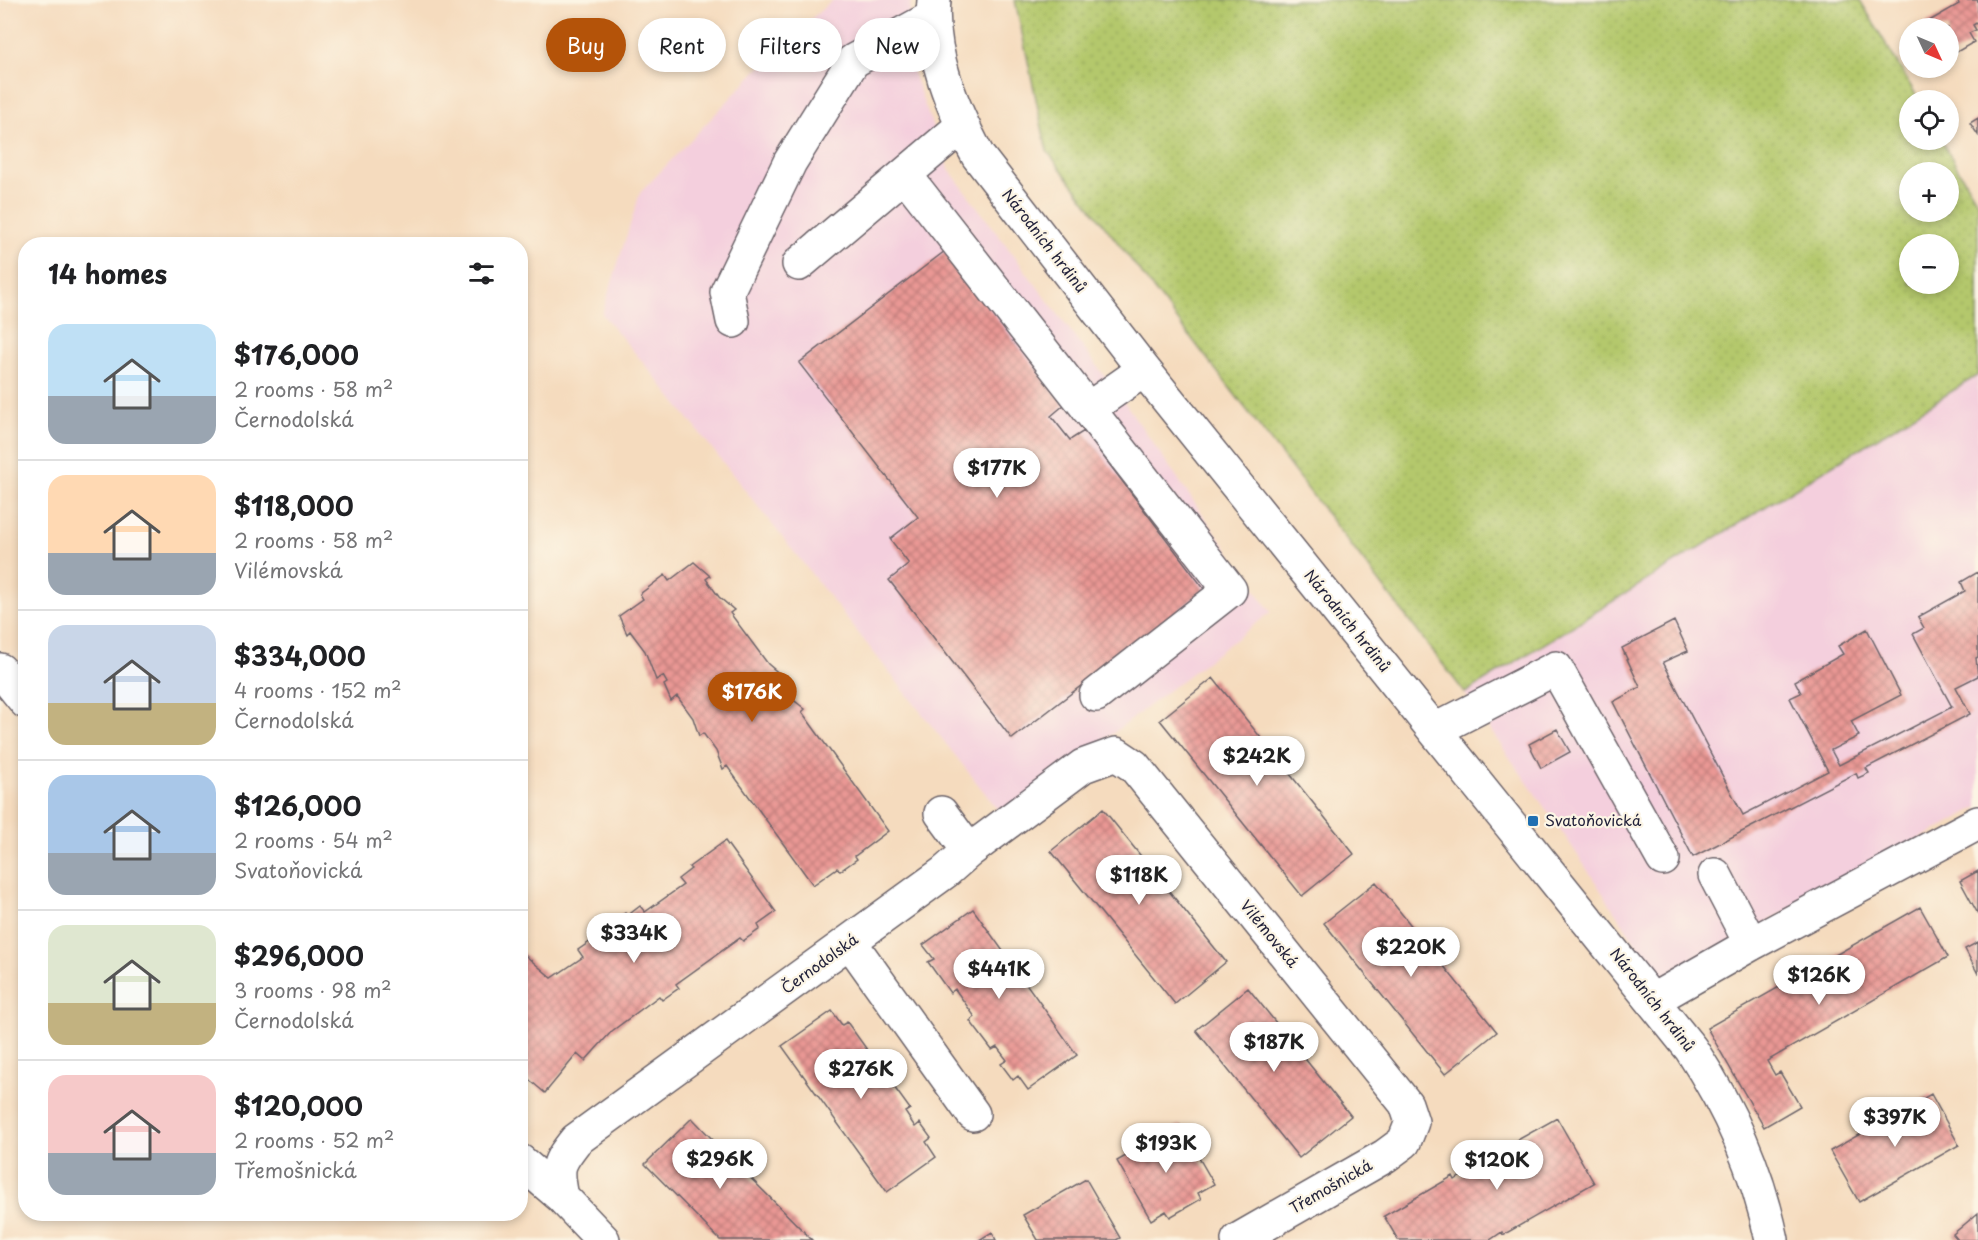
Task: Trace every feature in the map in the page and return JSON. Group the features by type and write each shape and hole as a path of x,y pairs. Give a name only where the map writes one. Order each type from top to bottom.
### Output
{"street":[{"name":"Národních hrdinů","path":"934,9 943,78 962,126 978,156 1143,370 1691,1049 1710,1079 1741,1140 1758,1182 1772,1240"},
{"path":"733,321 727,292 790,162 853,61 934,9"},
{"path":"799,264 962,126"},
{"path":"905,175 1230,590 1096,695"},
{"path":"1088,409 1143,370"},
{"path":"1435,730 1556,668 1663,859"},
{"path":"0,670 18,692"},
{"name":"Černodolská","path":"562,1197 558,1176 560,1160 576,1140 945,873 969,851 1083,766 1116,754"},
{"name":"Vilémovská","path":"1116,754 1134,766 1406,1104 1412,1122"},
{"path":"941,813 969,851"},
{"path":"1653,1000 1751,944 1978,823"},
{"path":"1715,875 1751,944"},
{"path":"850,942 973,1114"},
{"name":"Třemošnická","path":"1238,1240 1385,1156 1404,1142 1412,1122"},
{"path":"528,1168 562,1197 603,1240"}],"shaded area":[{"path":"833,0 911,0 909,18 854,18 854,72 913,72 948,168 1127,406 1271,612 1004,817 657,379 602,314 640,193 755,72 842,72 842,18 812,18"},
{"path":"1978,375 1978,807 1660,980 1569,842 1465,694"}],"green space":[{"path":"1015,0 1860,0 1899,66 1899,78 1906,78 1913,90 1899,90 1899,150 1947,150 1954,162 1899,162 1899,222 1959,222 1959,171 1978,203 1978,375 1465,693 1047,151"}],"building":[{"path":"1957,0 1978,0 1978,22 1973,25 1976,30 1969,33 1974,42 1959,51 1959,18 1934,18 1959,4"},
{"path":"1978,118 1978,135 1970,123"},
{"path":"945,251 1064,405 1051,416 1070,440 1084,431 1205,590 1012,739 889,580 909,564 890,539 918,517 799,363"},
{"path":"694,562 710,576 706,579 719,597 734,610 730,613 768,664 782,676 778,679 791,698 805,709 802,712 888,831 855,856 857,859 840,871 837,868 813,885 727,766 723,769 716,751 703,733 699,736 693,718 677,696 671,701 663,676 656,680 645,651 630,631 627,634 619,616 643,599 640,594 665,575 669,581"},
{"path":"1978,572 1978,657 1976,658 1978,676 1956,687 1970,714 1866,768 1869,773 1858,778 1856,773 1693,857 1613,702 1640,687 1622,648 1674,621 1688,651 1663,662 1743,815 1828,771 1790,698 1801,693 1795,681 1843,654 1838,646 1867,629 1901,695 1851,721 1859,736 1831,750 1839,765 1952,707 1913,634 1924,628 1918,617 1965,591 1961,582"},
{"path":"1213,678 1354,854 1302,896 1160,720"},
{"path":"1557,729 1570,752 1541,768 1529,744"},
{"path":"1103,809 1226,962 1175,1004 1051,851"},
{"path":"725,841 776,912 758,925 760,929 743,941 740,938 676,984 679,988 662,1000 659,996 612,1031 585,1061 577,1054 545,1093 528,1079 528,958 552,978 583,957 578,950 591,941 590,938 625,913 627,916 640,906 645,912 683,885 678,879 691,869 689,867"},
{"path":"1978,871 1978,914 1960,881"},
{"path":"1376,882 1497,1032 1445,1074 1324,923"},
{"path":"1920,907 1948,957 1767,1061 1775,1075 1780,1072 1800,1106 1764,1127 1707,1028"},
{"path":"973,909 1077,1055 1028,1090 1018,1076 1013,1080 1001,1064 1007,1060 997,1047 992,1050 970,1021 975,1017 955,989 950,993 928,962 934,959 923,945"},
{"path":"1978,942 1978,974 1965,949"},
{"path":"1248,988 1351,1116 1299,1158 1196,1030"},
{"path":"832,1011 842,1025 847,1022 868,1051 863,1055 873,1069 884,1083 889,1080 910,1109 905,1112 915,1127 920,1123 931,1138 926,1142 936,1157 887,1192 782,1046"},
{"path":"1931,1094 1959,1145 1859,1202 1830,1151"},
{"path":"692,1118 812,1240 720,1240 645,1164"},
{"path":"1557,1118 1594,1183 1503,1235 1502,1232 1490,1240 1398,1240 1384,1216 1453,1176 1455,1180 1467,1172 1466,1169"},
{"path":"1180,1125 1214,1184 1198,1193 1201,1199 1170,1217 1166,1211 1151,1220 1117,1161"},
{"path":"1086,1179 1120,1238 1116,1240 1038,1240 1023,1215"},
{"path":"1978,1213 1978,1240 1958,1240 1953,1234"},
{"path":"992,1232 996,1240 979,1240"}],"place":[{"name":"Svatoňovická","path":"1533,821"}]}
